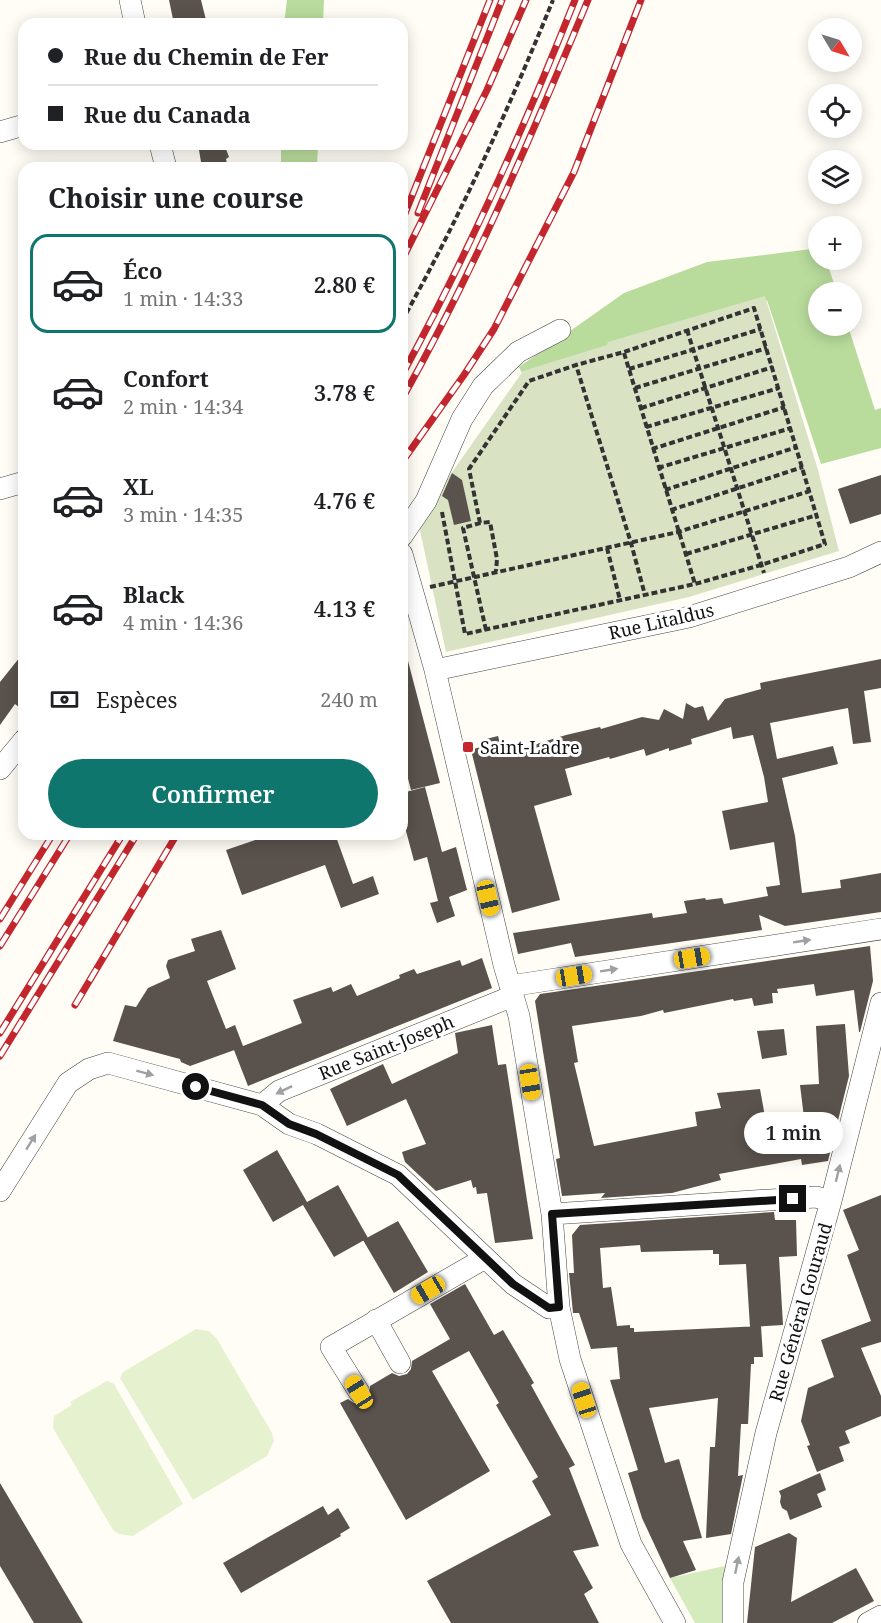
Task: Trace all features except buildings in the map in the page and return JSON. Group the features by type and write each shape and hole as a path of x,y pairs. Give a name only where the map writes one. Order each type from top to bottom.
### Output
{"street":[{"path":"130,0 134,18"},
{"path":"0,132 18,127"},
{"path":"408,527 426,501 462,419 483,386 518,352 560,330"},
{"path":"0,489 18,484"},
{"name":"Rue Litaldus","path":"435,670 689,617 849,567 881,552"},
{"path":"408,577 435,670 519,1016 552,1214 559,1307 570,1359 631,1544 675,1623"},
{"path":"0,769 18,747"},
{"name":"Rue Saint-Joseph","path":"262,1105 279,1091 512,991 881,929"},
{"name":"Rue Général Gouraud","path":"733,1623 733,1582 766,1433 831,1201 881,1003"},
{"path":"0,1191 68,1083 89,1069 108,1063 262,1105 289,1124 316,1134 398,1175 513,1284 549,1308 559,1307"},
{"path":"552,1214 816,1197 831,1201"},
{"path":"359,1392 331,1347 485,1258"},
{"path":"376,1320 400,1363"},
{"path":"868,1623 881,1616"}],"path":[{"path":"408,310 447,238 475,179 553,0"},
{"path":"446,529 465,634 695,584 825,544 754,308 529,381 469,469 480,523"},
{"path":"629,369 761,329"},
{"path":"687,330 764,574"},
{"path":"634,388 767,348"},
{"path":"624,352 695,584"},
{"path":"576,365 645,595"},
{"path":"641,408 772,367"},
{"path":"646,428 779,388"},
{"path":"652,449 785,407"},
{"path":"658,468 791,428"},
{"path":"665,490 797,447"},
{"path":"671,510 803,467"},
{"path":"412,592 678,532 810,490"},
{"path":"685,555 817,515"},
{"path":"486,630 463,528 490,522 497,559 496,572"},
{"path":"607,548 620,600"}],"green space":[{"path":"287,0 324,0 323,18 285,18"},
{"path":"281,150 318,150 317,162 281,162"},
{"path":"808,249 808,270 829,270 834,282 808,282 808,336 851,336 875,410 881,408 881,448 821,464 767,300 525,379 519,367 624,293 707,262"},
{"path":"765,296 818,470 839,551 689,597 446,652 418,521 523,371 607,345 608,342"},
{"path":"196,1329 209,1331 217,1339 272,1433 274,1441 267,1456 193,1500 120,1378 123,1372"},
{"path":"107,1381 114,1384 183,1504 133,1536 119,1534 113,1530 53,1428 54,1416 72,1405 70,1402"},
{"path":"729,1565 722,1608 723,1623 695,1623 670,1578"}],"railway":[{"path":"408,206 490,0"},
{"path":"418,213 502,0"},
{"path":"408,248 487,90 526,0"},
{"path":"408,364 450,283 494,190 575,0"},
{"path":"408,388 478,252 524,152 588,0"},
{"path":"408,454 494,329 574,172 641,0"},
{"path":"0,919 49,840"},
{"path":"0,946 66,840"},
{"path":"0,1033 119,840"},
{"path":"0,1056 133,840"},
{"path":"75,1005 173,840"}],"place":[{"name":"Saint-Ladre","path":"468,747"}],"route":[{"path":"196,1087 262,1105 289,1124 316,1134 398,1175 513,1284 549,1308 559,1307 552,1214 793,1199"}]}
